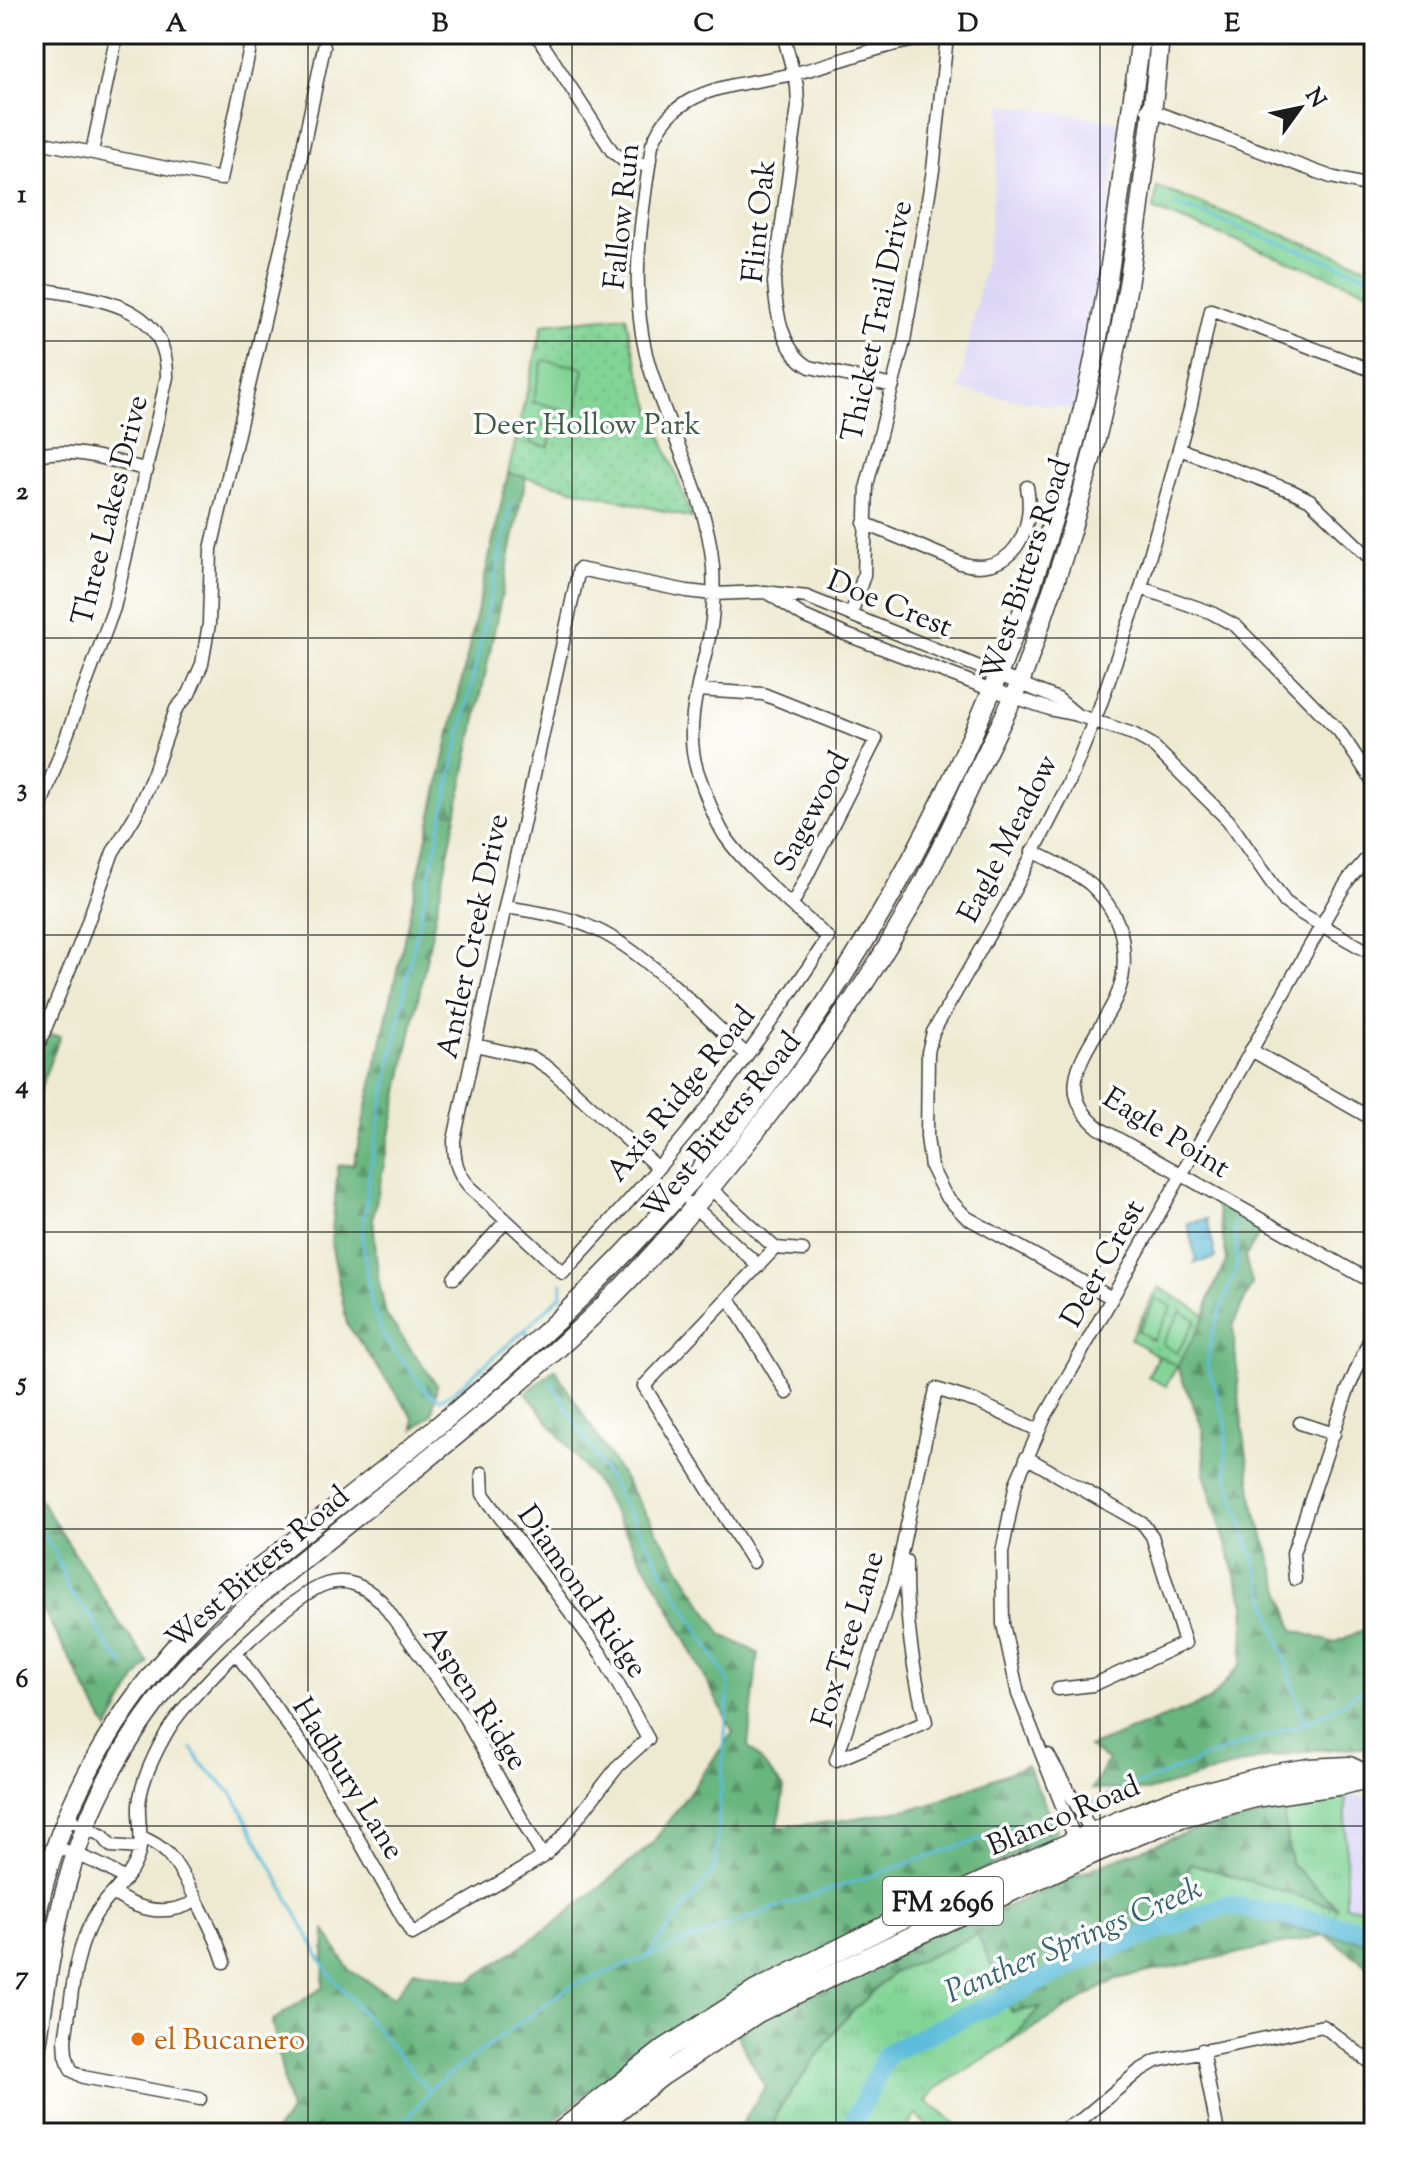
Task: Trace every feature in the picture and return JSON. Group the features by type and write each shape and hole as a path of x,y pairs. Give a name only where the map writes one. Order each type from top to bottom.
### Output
{"main road":[{"name":"West Bitters Road","path":"34,2067 64,1886 86,1827 116,1763 141,1721 175,1676 213,1635 491,1408 607,1302 695,1208 838,1022 891,940 946,839 1016,690 1067,550 1112,380 1130,281 1143,109 1141,34"},
{"name":"West Bitters Road","path":"34,1933 39,1898 67,1818 124,1711 161,1662 208,1612 479,1392 588,1292 680,1193 783,1065 872,929 926,829 995,682 1046,543 1091,376 1109,277 1126,140 1143,109 1160,34"},
{"path":"479,1392 491,1408"},
{"path":"161,1662 175,1676"},
{"name":"Blanco Road","path":"559,2133 638,2069 706,2034 798,1993 1088,1846 1255,1797 1344,1784 1371,1776"},
{"name":"Blanco Road","path":"589,2133 661,2076 706,2034"}],"street":[{"path":"92,152 117,34"},
{"path":"34,141 221,179 253,34"},
{"path":"536,34 612,151 624,161 649,166"},
{"name":"Flint Oak","path":"783,34 794,74 798,106 774,282 775,303 789,347 801,362 810,367 893,386"},
{"name":"Fallow Run","path":"828,938 733,846 719,825 694,755 691,728 710,629 713,594 711,548 706,523 647,358 640,328 636,267 649,166 659,125 683,104 725,86 794,74 917,39 947,36"},
{"name":"Thicket Trail Drive","path":"851,615 864,575 867,485 904,341 933,170 947,36"},
{"path":"34,1056 113,852 135,816 176,709 189,694 202,664 209,624 211,549 287,223 324,47"},
{"path":"1143,109 1331,177 1374,187"},
{"name":"Three Lakes Drive","path":"34,288 119,305 143,318 161,339 168,359 147,470 106,636 34,824"},
{"name":"Eagle Meadow","path":"1112,1298 966,1217 945,1195 929,1158 928,1052 933,1032 1010,898 1068,785 1141,588 1179,449 1211,310 1374,371"},
{"path":"1179,449 1310,500 1374,562"},
{"path":"34,456 54,451 72,453 147,470"},
{"path":"864,523 960,563 990,565 1004,559 1015,549 1025,532 1030,511 1027,487"},
{"name":"Doe Crest","path":"579,569 713,594 765,592 807,597 995,682"},
{"name":"Antler Creek Drive","path":"563,1273 469,1186 454,1160 454,1140 579,569"},
{"path":"1141,588 1210,612 1236,626 1339,731 1374,783"},
{"name":"Doe Crest","path":"765,592 803,616 842,633 995,682 1133,734 1159,750 1228,820 1285,902 1374,955"},
{"name":"Sagewood","path":"697,690 763,694 876,739 792,905"},
{"name":"Deer Crest","path":"1088,1846 1018,1694 1009,1659 1001,1588 1007,1517 1038,1430 1321,926 1349,879 1374,850"},
{"name":"Eagle Point","path":"1032,851 1066,868 1095,889 1113,913 1121,933 1124,953 1118,993 1077,1071 1075,1091 1079,1106 1087,1118 1099,1128 1374,1283"},
{"path":"505,907 577,922 614,939 647,963 747,1055"},
{"name":"Axis Ridge Road","path":"563,1273 658,1168 747,1055 828,938"},
{"path":"475,1045 533,1058 550,1069 658,1168"},
{"path":"1251,1050 1374,1120"},
{"path":"696,1174 775,1248 803,1250"},
{"path":"680,1193 759,1266"},
{"path":"454,1278 506,1221"},
{"path":"729,1239 745,1222"},
{"path":"753,1562 644,1386 775,1248"},
{"path":"729,1298 787,1393"},
{"path":"1295,1579 1293,1553 1374,1329"},
{"name":"Fox Tree Lane","path":"907,1532 905,1586 908,1632 914,1678 926,1722 836,1760 880,1634 907,1532 936,1389 958,1395 1038,1430"},
{"path":"1300,1423 1334,1434"},
{"path":"1026,1457 1143,1524 1152,1536 1185,1643 1093,1685 1058,1689"},
{"name":"Diamond Ridge","path":"482,1473 483,1494 602,1655 648,1739 619,1765 543,1857"},
{"name":"Aspen Ridge","path":"236,1653 278,1617 328,1583 348,1582 367,1589 381,1601 451,1695 543,1857"},
{"path":"200,2099 83,2077 71,2070 65,2040 79,1951 95,1914 129,1876 140,1843 140,1795 149,1768 169,1729 209,1679 236,1653"},
{"name":"Hadbury Lane","path":"236,1653 300,1739 412,1934 543,1857"},
{"path":"67,1818 107,1839 111,1846 110,1854 100,1862"},
{"path":"111,1846 156,1844 169,1855 219,1943 224,1962"},
{"path":"56,1847 100,1862 125,1880"},
{"path":"113,1893 156,1911 184,1907 196,1901"},
{"path":"1057,2133 1082,2119 1147,2065 1166,2057 1323,2026 1374,2065"},
{"path":"1202,2050 1218,2133"}],"shaded area":[{"path":"1002,104 1121,122 1093,318 1073,409 959,390 988,246"},
{"path":"1346,1796 1374,1796 1374,1911 1346,1906"}],"green space":[{"path":"1157,187 1374,269 1374,293 1154,210"},
{"name":"Deer Hollow Park","path":"626,316 646,393 692,518 508,473 543,324"},
{"path":"543,360 584,368 576,412 533,402"},
{"path":"535,424 553,427 549,447 530,443"},
{"path":"508,473 526,477 373,1217 378,1277 386,1315 437,1385 432,1414 414,1429 414,1419 347,1324 331,1243 338,1166 354,1164"},
{"path":"34,1032 60,1036 34,1104"},
{"path":"1215,1199 1262,1230 1245,1257 1252,1284 1233,1325 1254,1507 1294,1630 1334,1643 1374,1625 1374,1747 1313,1750 1260,1759 1147,1791 1092,1789 1108,1760 1088,1747 1210,1700 1242,1663 1245,1605 1205,1476 1203,1429 1177,1366 1206,1315 1209,1298 1227,1259"},
{"path":"1159,1287 1206,1315 1166,1386 1148,1376 1158,1356 1130,1339"},
{"path":"1157,1298 1172,1307 1153,1340 1138,1331"},
{"path":"1181,1311 1196,1320 1177,1353 1162,1344"},
{"path":"1159,1356 1177,1366 1166,1386 1148,1376"},
{"path":"555,1369 722,1635 758,1653 748,1746 784,1788 778,1827 832,1822 926,1806 1027,1765 1057,1830 1050,1839 951,1885 972,1922 1103,1864 1190,1831 1283,1811 1291,1864 1338,1908 1190,1863 1168,1917 1229,1913 1325,1935 1116,1979 1006,2045 1041,2007 1012,2012 977,1934 893,1973 843,2020 780,2108 769,2133 736,2133 765,2087 719,2001 626,2062 541,2133 273,2133 290,2112 272,2021 323,1987 325,1930 349,1970 394,1997 414,1970 470,1981 558,1921 651,1845 733,1732 660,1590 595,1481 526,1393"},
{"path":"34,1490 118,1621 149,1663 135,1681 108,1730 34,1593"},
{"path":"1346,1796 1346,1905 1374,1911 1374,1942 1167,1917 1190,1863 1336,1906 1291,1864 1283,1811"},
{"path":"978,1934 1012,2012 1042,2006 1006,2045 935,2089 926,2101 968,2133 935,2133 916,2115 903,2133 769,2133 780,2108 843,2020 893,1973"},
{"path":"1325,1935 1374,1942 1374,1970"}],"water":[{"path":"1207,1219 1216,1258 1194,1263 1196,1259 1187,1223"}],"waterway":[{"path":"1175,204 1374,278"},
{"path":"512,501 410,963 369,1175 362,1237 371,1304 384,1337 429,1394 440,1399 452,1393 525,1330 528,1334"},
{"path":"1234,1222 1237,1265 1211,1337 1207,1363 1226,1423 1226,1472 1305,1723"},
{"path":"526,1329 561,1295 562,1283"},
{"path":"551,1381 729,1682 715,1869 647,1956"},
{"path":"34,1522 55,1552 69,1592 91,1616 112,1652 124,1665"},
{"path":"1088,1804 1230,1748 1317,1719 1374,1682"},
{"path":"192,1748 201,1763 233,1794 327,1971 429,2091"},
{"path":"396,2133 433,2086 569,1987 775,1908 1049,1816"},
{"name":"Panther Springs Creek","path":"848,2133 888,2053 1097,1954 1227,1905 1374,1932"}],"place":[{"name":"el Bucanero","path":"138,2039"}]}
